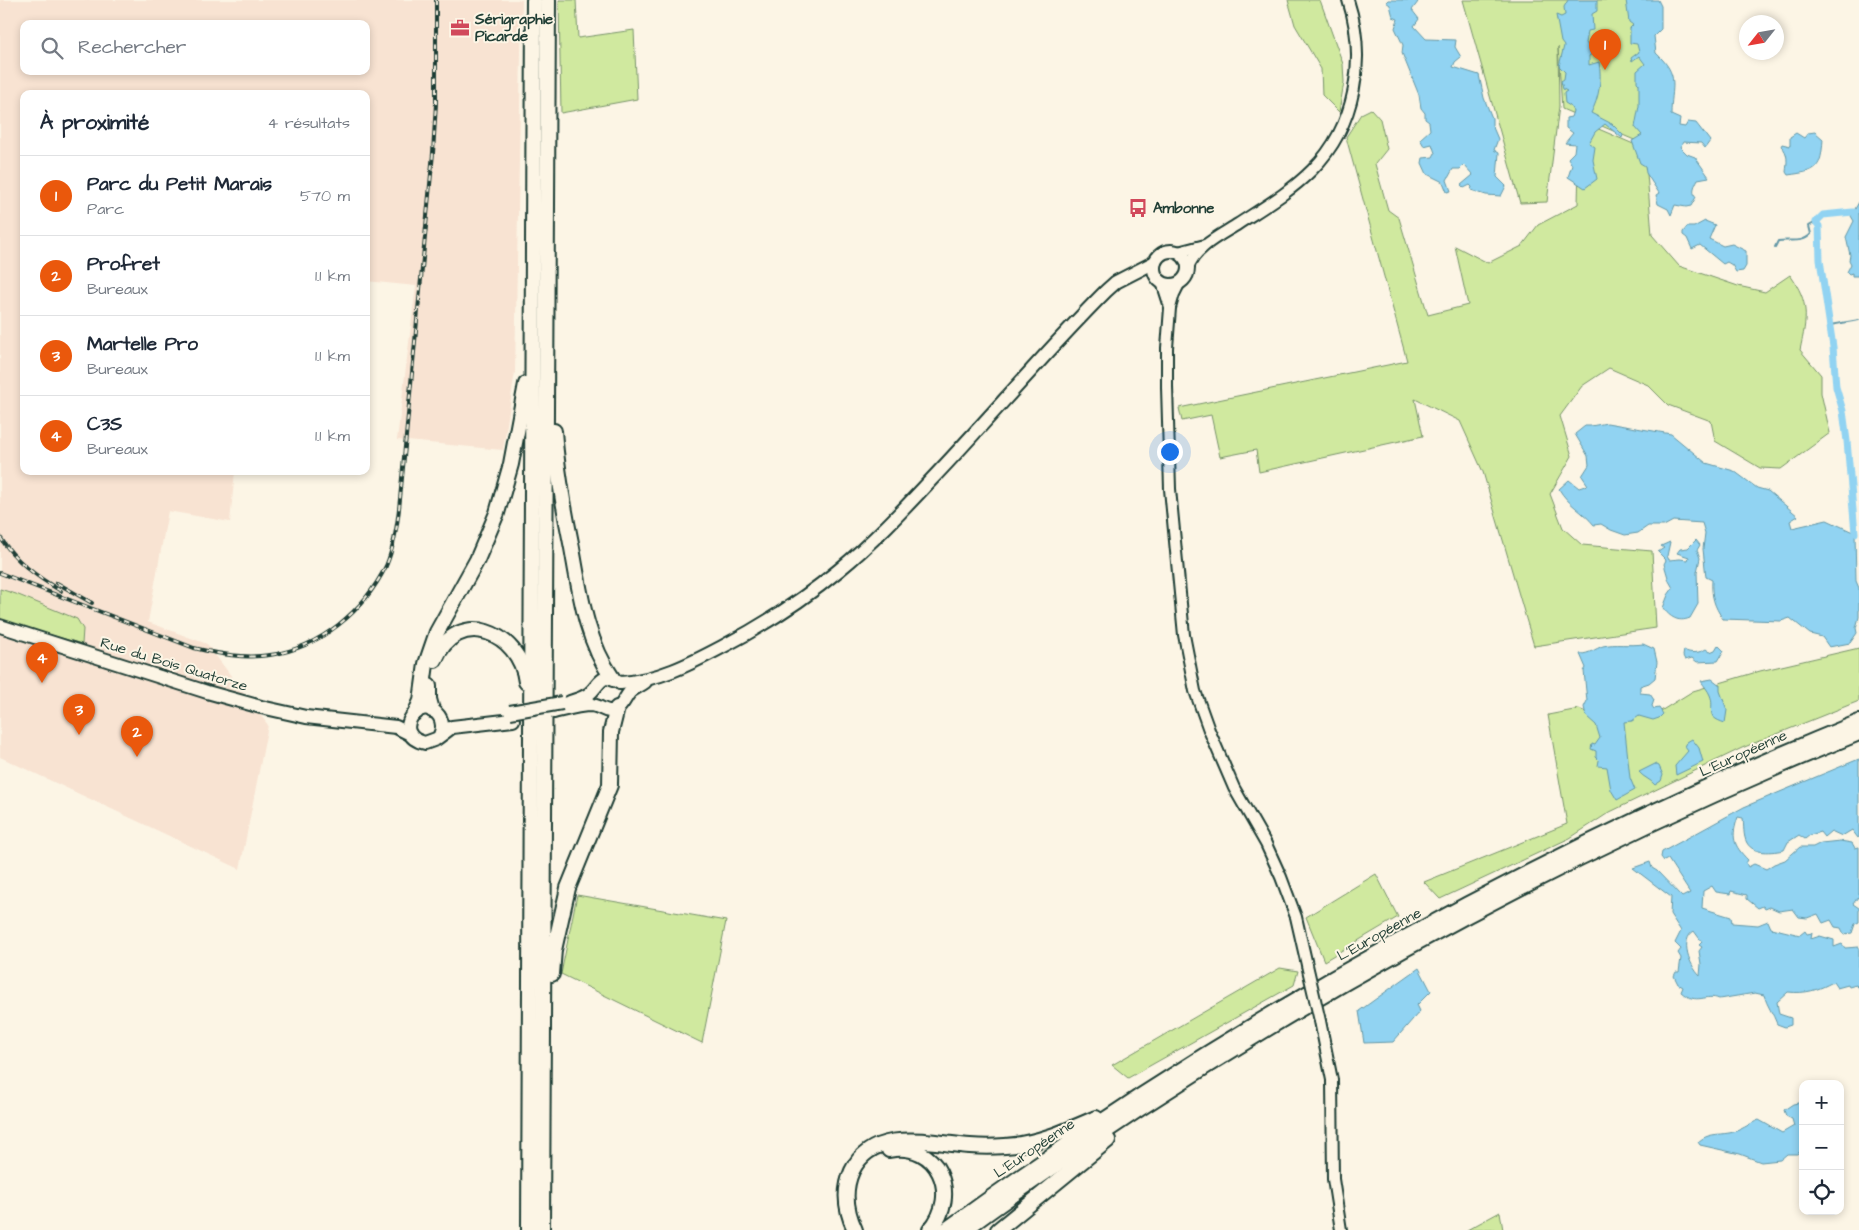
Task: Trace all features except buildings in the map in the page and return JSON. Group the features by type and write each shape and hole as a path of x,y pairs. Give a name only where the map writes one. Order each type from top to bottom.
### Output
{"highway":[{"path":"529,1230 534,0"},
{"path":"542,1230 548,0"},
{"path":"414,714 421,701 426,664 437,632 477,560 500,505 512,464 532,344"},
{"path":"546,386 552,415 559,480 584,612 599,654 616,681"},
{"path":"436,713 428,689 439,650 452,637 463,632 486,631 498,636 508,644 521,662 525,676 531,725"},
{"path":"543,1068 554,950 568,888 610,786 611,732 621,705"},
{"name":"L'Européenne","path":"946,1230 1056,1152 1132,1102 1294,1001 1417,931 1509,882 1683,797 1859,722"},
{"name":"L'Européenne","path":"964,1230 1058,1164 1192,1076 1414,944 1531,883 1694,804 1859,733"},
{"path":"998,1230 1086,1158 1192,1076"},
{"path":"856,1230 847,1204 847,1185 859,1160 878,1146 908,1140 980,1146 1007,1146 1061,1133 1132,1102"},
{"path":"863,1230 854,1201 854,1188 860,1170 878,1154 904,1149 914,1151 928,1158 935,1166 944,1184 943,1209 930,1230"}],"main road":[{"path":"1124,278 1141,276 1160,280 1169,285 1180,282 1186,276 1188,268 1186,261 1178,252 1165,252 1155,262 1154,272 1160,280"},
{"path":"511,716 457,718 423,709 414,714 408,726 410,734 414,738 425,743 436,739 440,734 452,727 511,716 580,706 597,706 607,711 621,705 629,693 648,680 691,662 747,633 788,608 841,569 911,501 1106,291 1124,278 1155,262"},
{"name":"Rue du Bois Quatorze","path":"0,626 223,697 306,717 341,720 393,720 414,714"},
{"path":"558,708 581,699 603,679 616,681 648,680"},
{"path":"616,681 625,691 621,705"},
{"path":"593,690 593,699 597,706"},
{"path":"436,713 442,725 440,734"},
{"name":"Rue du Bois Quatorze","path":"341,720 359,724 396,727 410,734"}],"street":[{"path":"1188,268 1206,245 1270,203 1305,177 1335,140 1350,106 1357,71 1357,36 1348,0"},
{"path":"1178,252 1206,245"},
{"path":"1160,280 1170,308"},
{"path":"1180,282 1170,308 1167,358 1170,489 1184,635 1195,691 1208,730 1234,788 1266,844 1296,917 1332,1080 1333,1179 1341,1230"}],"shaded area":[{"path":"0,0 522,0 515,372 503,450 397,440 416,286 370,281 370,90 20,90 20,475 235,475 230,522 168,511 148,622 207,644 268,725 240,869 0,757"}],"green space":[{"path":"559,0 576,0 578,38 634,30 637,99 561,113"},
{"path":"1288,0 1320,0 1343,64 1344,82 1339,112 1322,95 1321,69 1295,25"},
{"path":"1463,0 1641,0 1660,151 1562,109 1558,47 1559,106 1547,202 1520,203"},
{"path":"1371,109 1380,119 1387,149 1375,164 1388,210 1399,218 1428,315 1468,305 1455,246 1488,263 1522,246 1538,225 1578,204 1580,121 1645,149 1652,235 1679,266 1738,286 1765,292 1790,275 1801,294 1804,303 1805,320 1800,350 1821,375 1821,393 1830,433 1781,469 1760,468 1715,441 1711,421 1668,405 1648,385 1609,368 1582,386 1560,416 1572,456 1550,494 1563,528 1582,545 1652,551 1656,628 1534,646 1483,472 1460,421 1415,399 1423,436 1259,472 1256,450 1220,457 1211,415 1182,421 1179,408 1407,361 1346,137 1361,114"},
{"path":"0,589 77,619 83,629 82,644 0,620"},
{"path":"1859,648 1859,701 1742,748 1610,812 1570,838 1440,899 1424,882 1567,824 1548,715 1579,709 1599,718 1656,714 1693,691 1760,671"},
{"path":"1376,874 1398,917 1324,961 1306,917"},
{"path":"577,895 726,921 702,1043 561,974"},
{"path":"1280,968 1298,971 1294,985 1128,1078 1112,1065"},
{"path":"1500,1212 1503,1230 1467,1230"}],"water":[{"path":"1388,0 1415,0 1418,2 1412,10 1419,19 1414,26 1426,39 1456,40 1455,47 1461,57 1455,62 1453,67 1479,75 1484,98 1492,118 1492,125 1498,139 1494,150 1499,153 1497,177 1506,186 1501,196 1486,195 1471,190 1472,187 1470,185 1464,188 1461,185 1473,175 1464,165 1460,169 1453,169 1447,180 1451,191 1447,192 1443,182 1427,174 1422,163 1423,158 1433,157 1435,153 1432,144 1424,146 1420,139 1430,130 1429,122 1425,119 1419,95 1402,53 1403,45 1395,28 1398,19 1393,17 1390,5 1386,2"},
{"path":"1568,0 1597,0 1597,11 1592,14 1593,30 1588,31 1586,43 1589,47 1594,46 1595,52 1589,56 1589,65 1599,62 1600,69 1599,89 1591,113 1612,124 1623,135 1622,138 1605,124 1595,132 1589,143 1595,147 1593,160 1597,179 1585,188 1568,177 1572,165 1568,158 1574,152 1575,144 1565,143 1573,133 1566,128 1566,118 1571,117 1573,111 1565,103 1564,93 1567,91 1563,89 1561,81 1564,79 1565,72 1559,66 1564,46 1561,42 1556,15 1561,17 1565,15 1564,7"},
{"path":"1626,0 1658,0 1661,6 1661,29 1654,36 1656,53 1664,61 1672,75 1671,115 1680,119 1679,126 1685,127 1688,122 1696,123 1710,141 1705,148 1701,143 1683,142 1680,147 1687,154 1695,157 1709,177 1698,179 1694,190 1696,197 1691,206 1675,205 1671,215 1668,209 1658,204 1656,195 1659,193 1646,173 1645,166 1640,163 1632,141 1642,135 1635,127 1639,106 1637,71 1645,64 1639,56 1632,61 1631,58 1639,52 1637,44 1630,43 1630,28 1633,25 1629,22"},
{"path":"1815,132 1823,139 1819,163 1812,170 1788,175 1786,172 1786,155 1781,146 1782,144 1790,146 1790,137 1796,133 1804,138 1808,133"},
{"path":"1859,202 1859,276 1852,276 1852,273 1849,274 1847,272 1851,264 1846,237 1854,221 1851,216"},
{"path":"1705,221 1715,225 1709,239 1723,246 1732,244 1746,251 1746,266 1743,271 1736,272 1732,265 1727,262 1723,264 1700,245 1692,249 1683,232 1687,227 1694,227"},
{"path":"1607,423 1671,434 1706,463 1734,471 1757,488 1768,491 1798,516 1790,521 1792,528 1827,520 1855,533 1859,617 1856,628 1857,633 1850,643 1829,647 1822,637 1810,634 1790,618 1781,621 1723,619 1714,601 1712,580 1706,577 1703,549 1705,533 1702,523 1673,521 1664,526 1648,526 1638,533 1625,535 1601,524 1594,525 1567,500 1559,489 1569,480 1579,488 1588,485 1582,476 1589,465 1588,456 1575,434 1585,426"},
{"path":"1696,540 1700,545 1697,550 1700,558 1697,572 1698,604 1690,618 1682,620 1671,616 1663,608 1673,588 1664,564 1666,560 1658,552 1664,548 1661,546 1670,542 1667,556 1669,560 1688,560 1689,557 1677,553 1680,549 1688,548"},
{"path":"1643,644 1654,649 1657,662 1655,678 1649,683 1640,686 1640,693 1650,694 1654,700 1652,706 1654,709 1659,708 1663,714 1653,720 1639,716 1632,721 1624,722 1630,778 1635,790 1617,800 1611,790 1607,767 1598,766 1599,760 1596,757 1596,751 1591,749 1592,744 1595,745 1600,738 1596,725 1586,716 1584,707 1587,701 1584,671 1586,668 1580,654 1608,645"},
{"path":"1718,645 1724,651 1718,661 1697,662 1692,658 1685,660 1683,656 1684,650 1695,652 1706,649 1710,652 1715,650"},
{"path":"1712,679 1720,685 1720,691 1727,710 1725,723 1714,718 1712,715 1710,695 1701,681"},
{"path":"1692,739 1699,748 1703,762 1676,775 1675,766 1688,751 1685,747 1687,742"},
{"path":"1859,759 1858,838 1852,830 1842,836 1831,831 1824,837 1820,832 1810,835 1805,839 1799,835 1788,842 1784,850 1769,852 1759,851 1750,847 1744,834 1743,818 1738,817 1734,830 1736,845 1748,860 1746,863 1748,867 1754,864 1766,869 1785,860 1800,847 1813,847 1821,843 1840,841 1852,843 1855,848 1859,847 1859,898 1853,904 1859,908 1859,922 1855,924 1852,933 1844,934 1841,928 1835,927 1831,920 1823,923 1818,914 1807,918 1799,917 1793,909 1779,911 1770,907 1765,909 1763,906 1758,908 1747,899 1747,895 1731,891 1730,894 1716,892 1712,886 1703,891 1702,908 1731,917 1732,923 1758,925 1768,921 1771,928 1800,935 1805,931 1807,934 1812,933 1811,939 1820,936 1834,940 1834,947 1842,944 1845,948 1859,947 1859,988 1856,985 1849,987 1848,985 1837,988 1833,982 1812,991 1788,992 1777,1002 1779,1014 1791,1018 1791,1025 1785,1027 1777,1024 1764,995 1755,993 1719,999 1710,997 1697,999 1681,992 1683,987 1678,984 1674,976 1676,972 1679,972 1681,958 1678,953 1681,949 1675,943 1681,931 1670,914 1671,897 1633,868 1650,862 1652,868 1682,897 1690,893 1668,859 1664,861 1661,857 1662,852 1744,807","holes":["1694,931 1702,942 1699,945 1702,947 1699,951 1700,976 1690,960 1687,940"]},
{"path":"1655,764 1659,766 1663,775 1661,781 1655,785 1639,772"},
{"path":"1419,968 1431,991 1417,1005 1420,1011 1393,1042 1364,1043 1359,1011"},
{"path":"1799,1103 1799,1152 1797,1154 1787,1154 1780,1160 1761,1162 1740,1154 1700,1145 1698,1142 1709,1136 1737,1131 1759,1120 1782,1133 1794,1126 1792,1119 1786,1116 1784,1110 1793,1104"}],"waterway":[{"path":"1853,212 1823,215 1816,222 1819,226 1820,260 1833,347 1836,387 1843,411 1847,441 1855,533"},
{"path":"1775,247 1778,241 1804,239 1811,234 1809,226 1816,222"},
{"path":"1830,325 1859,320"}],"railway":[{"path":"0,573 194,648 241,656 270,655 306,644 323,636 338,625 366,598 386,566 394,541 398,516 433,153 436,103 436,0"},
{"path":"0,537 12,554 27,568 61,591"},
{"path":"57,583 92,603"}],"place":[{"name":"Sérigraphie Picarde","path":"460,28"},
{"name":"Parc du Petit Marais","path":"1605,70"},
{"name":"Ambonne","path":"1138,208"},
{"name":"C3S","path":"42,683"},
{"name":"Martelle Pro","path":"79,735"},
{"name":"Profret","path":"137,757"}]}
